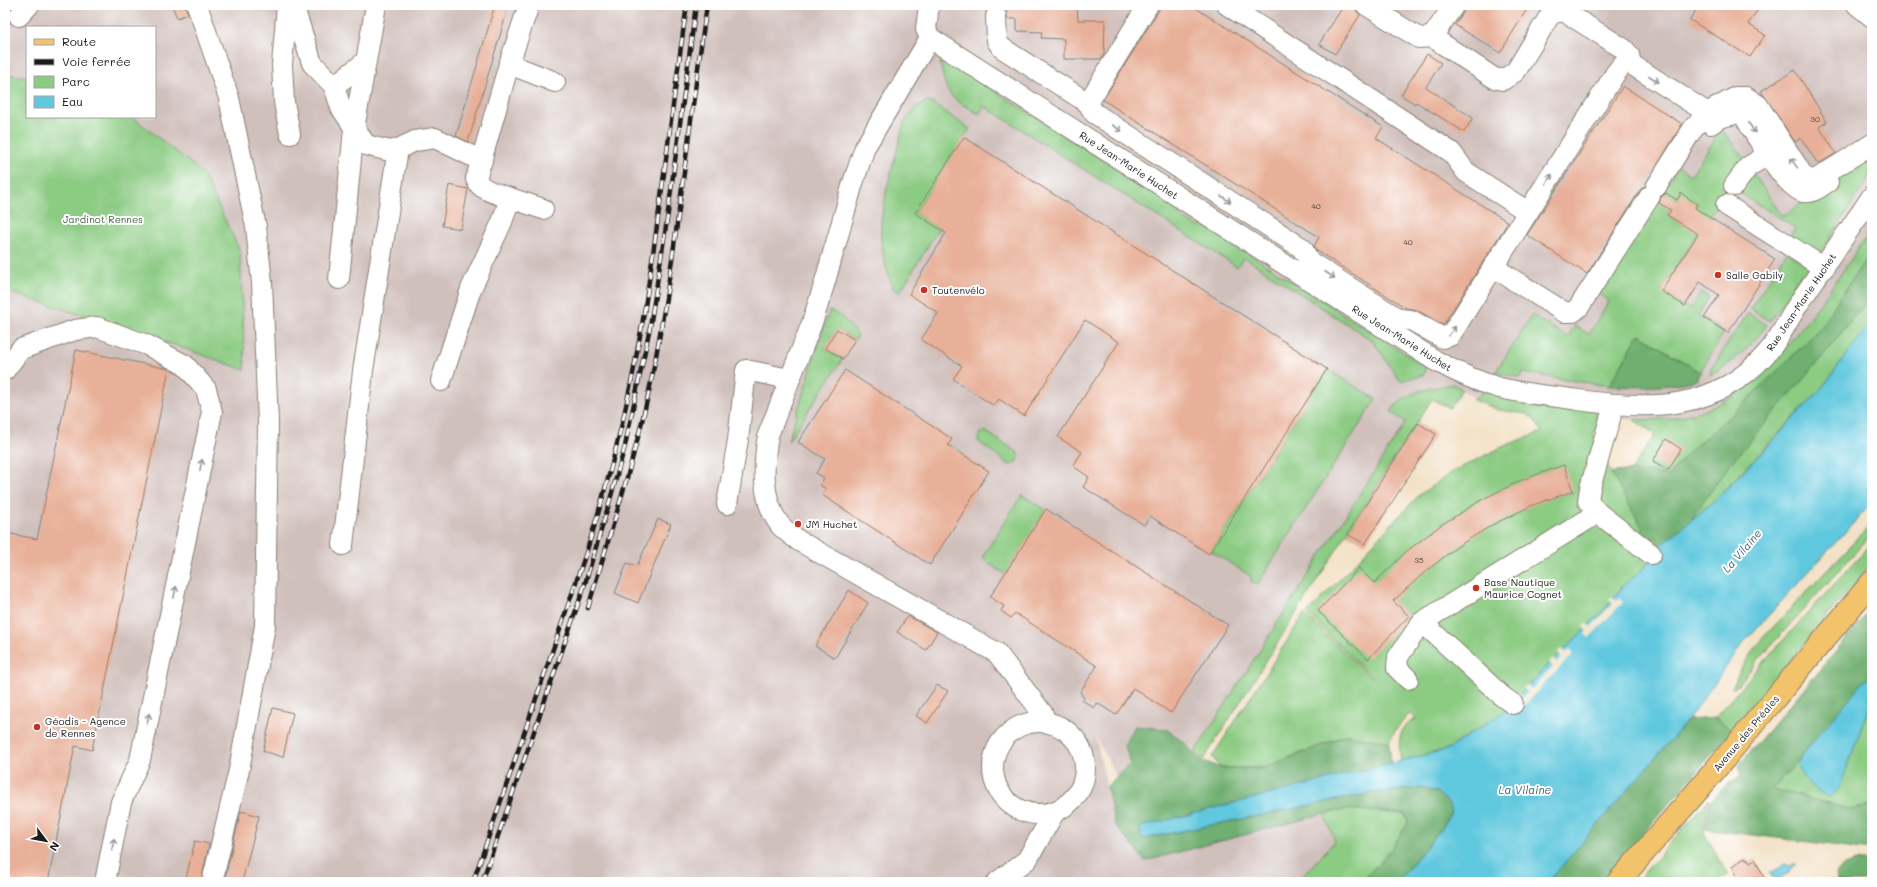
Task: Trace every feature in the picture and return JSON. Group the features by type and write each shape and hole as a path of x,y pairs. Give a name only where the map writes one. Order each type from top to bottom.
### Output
{"main road":[{"name":"Avenue des Préales","path":"1618,882 1704,784 1872,582"}],"street":[{"path":"197,5 229,98 256,228 262,283 268,422 265,626 239,770 212,882"},
{"path":"287,5 282,65 284,102 290,134"},
{"path":"293,5 312,63 334,86 341,108 366,145 390,151 398,149 415,140 435,138 482,160"},
{"path":"339,279 354,129 376,5"},
{"path":"529,5 509,64 476,179 478,184 483,188 543,209"},
{"path":"929,5 926,29 930,38 865,147 852,183 820,300 802,351 768,435 765,453 767,498 771,511 781,526 799,541 997,653 1043,714 1046,722"},
{"path":"1227,5 1451,152 1466,172 1528,212"},
{"path":"1366,5 1419,38 1432,37 1494,78 1503,80 1516,71 1550,15 1552,9 1565,12 1624,49 1631,64 1713,117 1738,113 1744,116 1785,178 1803,192 1813,192 1872,153"},
{"path":"1432,37 1454,5"},
{"path":"1857,5 1872,17"},
{"path":"1088,103 1146,7"},
{"path":"996,16 997,41 1002,48 1088,103 1094,113 1302,248 1310,262 1399,319 1411,320 1442,338 1450,336 1615,74 1622,65 1631,64"},
{"name":"Rue Jean-Marie Huchet","path":"930,38 1450,369 1501,388 1614,405 1654,406 1682,403 1710,394 1736,380 1757,363 1770,349 1872,196"},
{"path":"334,86 365,62"},
{"path":"509,64 555,82"},
{"path":"1494,267 1564,312 1573,312 1578,307 1686,140 1706,129 1713,117 1736,97 1746,97 1758,105 1804,177 1811,180 1818,178 1872,144"},
{"path":"342,545 364,372 398,149"},
{"path":"1734,186 1748,167 1769,154"},
{"path":"441,380 471,289 502,222 510,198"},
{"path":"1726,205 1824,268"},
{"path":"5,370 13,348 75,330 97,327 123,335 147,345 186,365 206,389 212,412 140,760 121,802 105,882"},
{"path":"727,504 738,440 746,370 790,379"},
{"path":"1614,405 1590,488 1588,501 1598,512 1652,554"},
{"path":"1408,679 1397,668 1398,657 1422,622 1598,512"},
{"path":"1422,622 1503,697 1513,704"},
{"path":"1032,722 1046,722 1061,727 1074,737 1083,753 1086,769 1084,782 1076,797 1068,805 1054,813 1043,815 1027,813 1017,809 1004,799 996,785 992,769 995,754 1003,740 1016,728 1032,722"},
{"path":"997,882 1027,860 1054,813"}],"shaded area":[{"path":"5,5 1872,5 1872,229 1822,301 1770,367 1732,397 1710,407 1671,419 1634,420 1488,401 1475,398 1462,390 1450,408 1432,399 1186,787 1120,784 1096,737 1115,825 1145,861 1324,814 1335,841 1297,882 5,882 5,291 160,340 244,370 239,251 204,176 193,165 133,118 156,118 156,26 26,26 26,77 5,74"}],"green space":[{"path":"947,60 1173,205 1180,216 1197,226 1205,226 1423,365 1426,367 1423,375 1400,381 1373,341 1244,257 1237,267 984,106 980,113 977,113 960,103 950,94 945,83 940,63"},
{"name":"Jardinot Rennes","path":"5,74 26,77 26,118 133,118 193,165 204,176 240,251 245,370 160,340 5,291"},
{"path":"927,102 932,103 970,129 915,213 939,228 901,290 898,292 893,289 884,260 881,239 881,221 887,188 904,123 917,106"},
{"path":"1724,132 1747,161 1729,186 1661,291 1690,310 1701,293 1709,297 1698,316 1724,332 1700,372 1639,334 1609,386 1523,373 1522,378 1495,373 1532,315 1567,337 1575,326 1589,334 1609,301 1597,293 1656,200 1671,210 1667,215 1683,225 1697,204 1681,194 1677,200 1662,191 1678,166 1691,175 1718,134"},
{"path":"1871,159 1872,173 1818,256 1789,238 1795,228 1737,191 1754,174 1782,216"},
{"name":"Base Nautique Maurice Cognet","path":"1872,229 1872,321 1822,388 1715,500 1655,550 1646,566 1624,585 1605,609 1523,690 1510,707 1448,749 1401,761 1399,742 1402,731 1410,722 1416,719 1410,713 1396,729 1389,742 1346,735 1264,768 1221,768 1212,757 1304,614 1369,676 1372,677 1307,614 1419,495 1452,472 1504,446 1542,432 1533,418 1526,414 1499,410 1473,400 1484,391 1600,412 1598,430 1593,433 1611,473 1632,470 1655,434 1634,420 1671,419 1710,408 1732,397 1750,384 1780,355 1822,301"},
{"path":"1787,252 1810,267 1770,321 1750,309"},
{"path":"1872,254 1872,293 1868,300 1817,363 1730,464 1690,521 1655,550 1611,473 1640,472 1669,476 1685,455 1737,410 1817,332 1863,263"},
{"path":"829,311 842,317 858,336 855,340 837,329 825,348 843,359 788,441"},
{"path":"1748,313 1767,325 1742,353 1727,365 1710,375 1711,369"},
{"path":"1639,334 1700,372 1696,380 1664,386 1609,386"},
{"path":"1327,369 1376,399 1257,585 1250,580 1252,577 1211,551"},
{"path":"1453,384 1462,389 1450,408 1432,399 1204,759 1196,755 1196,750 1406,422 1391,412 1403,399 1410,395 1427,389"},
{"path":"985,431 1017,452 1019,457 1015,463 1009,465 978,441 979,434"},
{"path":"1022,495 1046,510 1005,574 985,561 983,556"},
{"path":"1872,523 1872,534 1765,652 1738,685 1732,689 1740,670 1758,643"},
{"path":"1872,543 1872,563 1733,730 1715,718 1755,671"},
{"path":"1872,608 1872,677 1773,789 1849,809 1872,805 1872,850 1705,829 1711,800 1727,784 1741,776 1738,766"},
{"path":"1872,677 1872,805 1849,809 1773,789"},
{"path":"1715,718 1733,730 1601,882 1548,882 1688,720"},
{"path":"1135,726 1166,729 1186,744 1197,758 1221,768 1264,768 1347,735 1389,742 1391,764 1140,827 1143,839 1371,793 1421,788 1437,792 1450,803 1451,812 1443,827 1397,882 1362,882 1391,849 1408,823 1405,814 1348,809 1145,861 1115,825 1107,786 1131,763 1124,745"},
{"path":"1709,799 1703,831 1728,874 1717,882 1636,882"},
{"path":"1348,809 1405,814 1408,823 1391,849 1362,882 1297,882 1335,841 1324,814"},
{"path":"1856,861 1872,861 1872,882 1837,882 1836,873 1844,865"}],"water":[{"name":"La Vilaine","path":"1872,321 1872,503 1744,642 1688,720 1548,882 1397,882 1443,827 1451,812 1449,803 1437,792 1421,788 1371,793 1142,839 1140,827 1448,749 1510,707 1523,690 1605,609 1624,585 1646,566 1655,550 1715,500 1772,442 1822,388"},
{"path":"1866,679 1872,679 1872,698 1840,787 1830,797 1824,795 1810,785 1800,770 1798,764 1808,747"},
{"path":"1794,863 1795,865 1791,868 1789,873 1775,881 1770,872 1785,864 1790,866"}],"pier":[{"path":"1612,597 1616,601 1619,598 1623,602 1589,638 1585,634 1587,631 1583,626 1586,623 1591,627 1612,604 1609,600"},
{"path":"1561,649 1566,653 1570,649 1574,653 1520,709 1515,697 1518,693 1523,698 1528,692 1523,688 1527,685 1532,689 1553,667 1549,662 1553,658 1557,662 1562,657 1558,653"}],"building":[{"path":"172,5 185,5 188,14 177,18"},
{"path":"495,5 509,5 468,142 456,136"},
{"path":"1004,5 1077,5 1078,20 1105,20 1104,54 1101,59 1064,59 1064,39 1041,38 1042,32 1017,31 1017,19 1008,19"},
{"path":"1162,5 1191,5 1383,127 1376,138 1508,222 1443,325 1417,310 1406,308 1317,251 1314,246 1319,237 1103,100"},
{"path":"1344,5 1352,5 1360,15 1335,54 1319,44"},
{"path":"1468,5 1521,5 1527,9 1500,53 1455,25"},
{"path":"1699,5 1761,5 1748,24 1765,35 1750,57 1690,20"},
{"path":"1427,54 1441,63 1426,87 1473,118 1464,132 1416,102 1415,104 1401,95"},
{"path":"1795,70 1827,122 1819,127 1836,153 1818,164 1801,138 1795,142 1761,91"},
{"path":"1623,86 1682,124 1645,186 1640,190 1587,274 1527,235"},
{"path":"964,137 1327,369 1209,554 1150,516 1144,525 1083,487 1089,477 1073,466 1082,452 1058,437 1119,342 1085,320 1024,416 999,399 994,406 953,379 962,366 921,340 938,313 909,294 946,233 915,213"},
{"path":"449,185 468,189 461,229 442,226"},
{"name":"Salle Gabily","path":"1666,193 1677,200 1681,193 1697,204 1695,208 1775,259 1728,333 1704,318 1719,295 1700,282 1685,306 1661,291 1698,234 1667,215 1671,210 1659,203 1661,197"},
{"path":"837,329 855,340 843,359 825,348"},
{"path":"76,350 169,369 92,750 75,746 48,882 5,882 5,540 6,533 37,539"},
{"path":"845,370 952,439 948,445 989,471 930,565 822,495 826,489 820,485 824,478 816,473 825,459 798,442"},
{"path":"1418,423 1436,434 1365,544 1347,534"},
{"path":"1666,439 1681,449 1668,470 1653,461"},
{"path":"1564,465 1573,491 1533,505 1494,524 1458,546 1425,572 1393,601 1409,616 1368,659 1318,611 1359,568 1374,583 1407,551 1441,525 1483,499 1522,480"},
{"path":"1046,509 1228,625 1171,713 1133,688 1116,715 1097,703 1094,708 1082,700 1084,698 1080,692 1097,666 1015,613 1011,618 1001,611 1004,606 990,597"},
{"path":"658,519 671,524 638,603 615,593 627,563 637,566"},
{"path":"849,590 868,603 835,658 815,646"},
{"path":"908,616 937,632 926,650 897,632"},
{"path":"937,685 948,691 927,723 916,716"},
{"path":"273,708 293,713 283,757 263,751"},
{"path":"241,811 259,816 242,882 224,882"},
{"path":"195,841 209,844 201,882 185,882"},
{"path":"1745,858 1750,862 1755,859 1766,882 1740,882 1732,866"}],"railway":[{"path":"473,882 586,553 618,440 642,325 687,5"},
{"path":"482,882 584,587 625,446 650,327 667,220 696,5"},
{"path":"588,608 630,468 651,382 675,241 707,5"}],"place":[{"name":"Salle Gabily","path":"1718,275"},
{"name":"Toutenvélo","path":"924,290"},
{"name":"JM Huchet","path":"798,524"},
{"name":"Base Nautique Maurice Cognet","path":"1476,588"},
{"name":"Géodis - Agence de Rennes","path":"37,727"}]}
